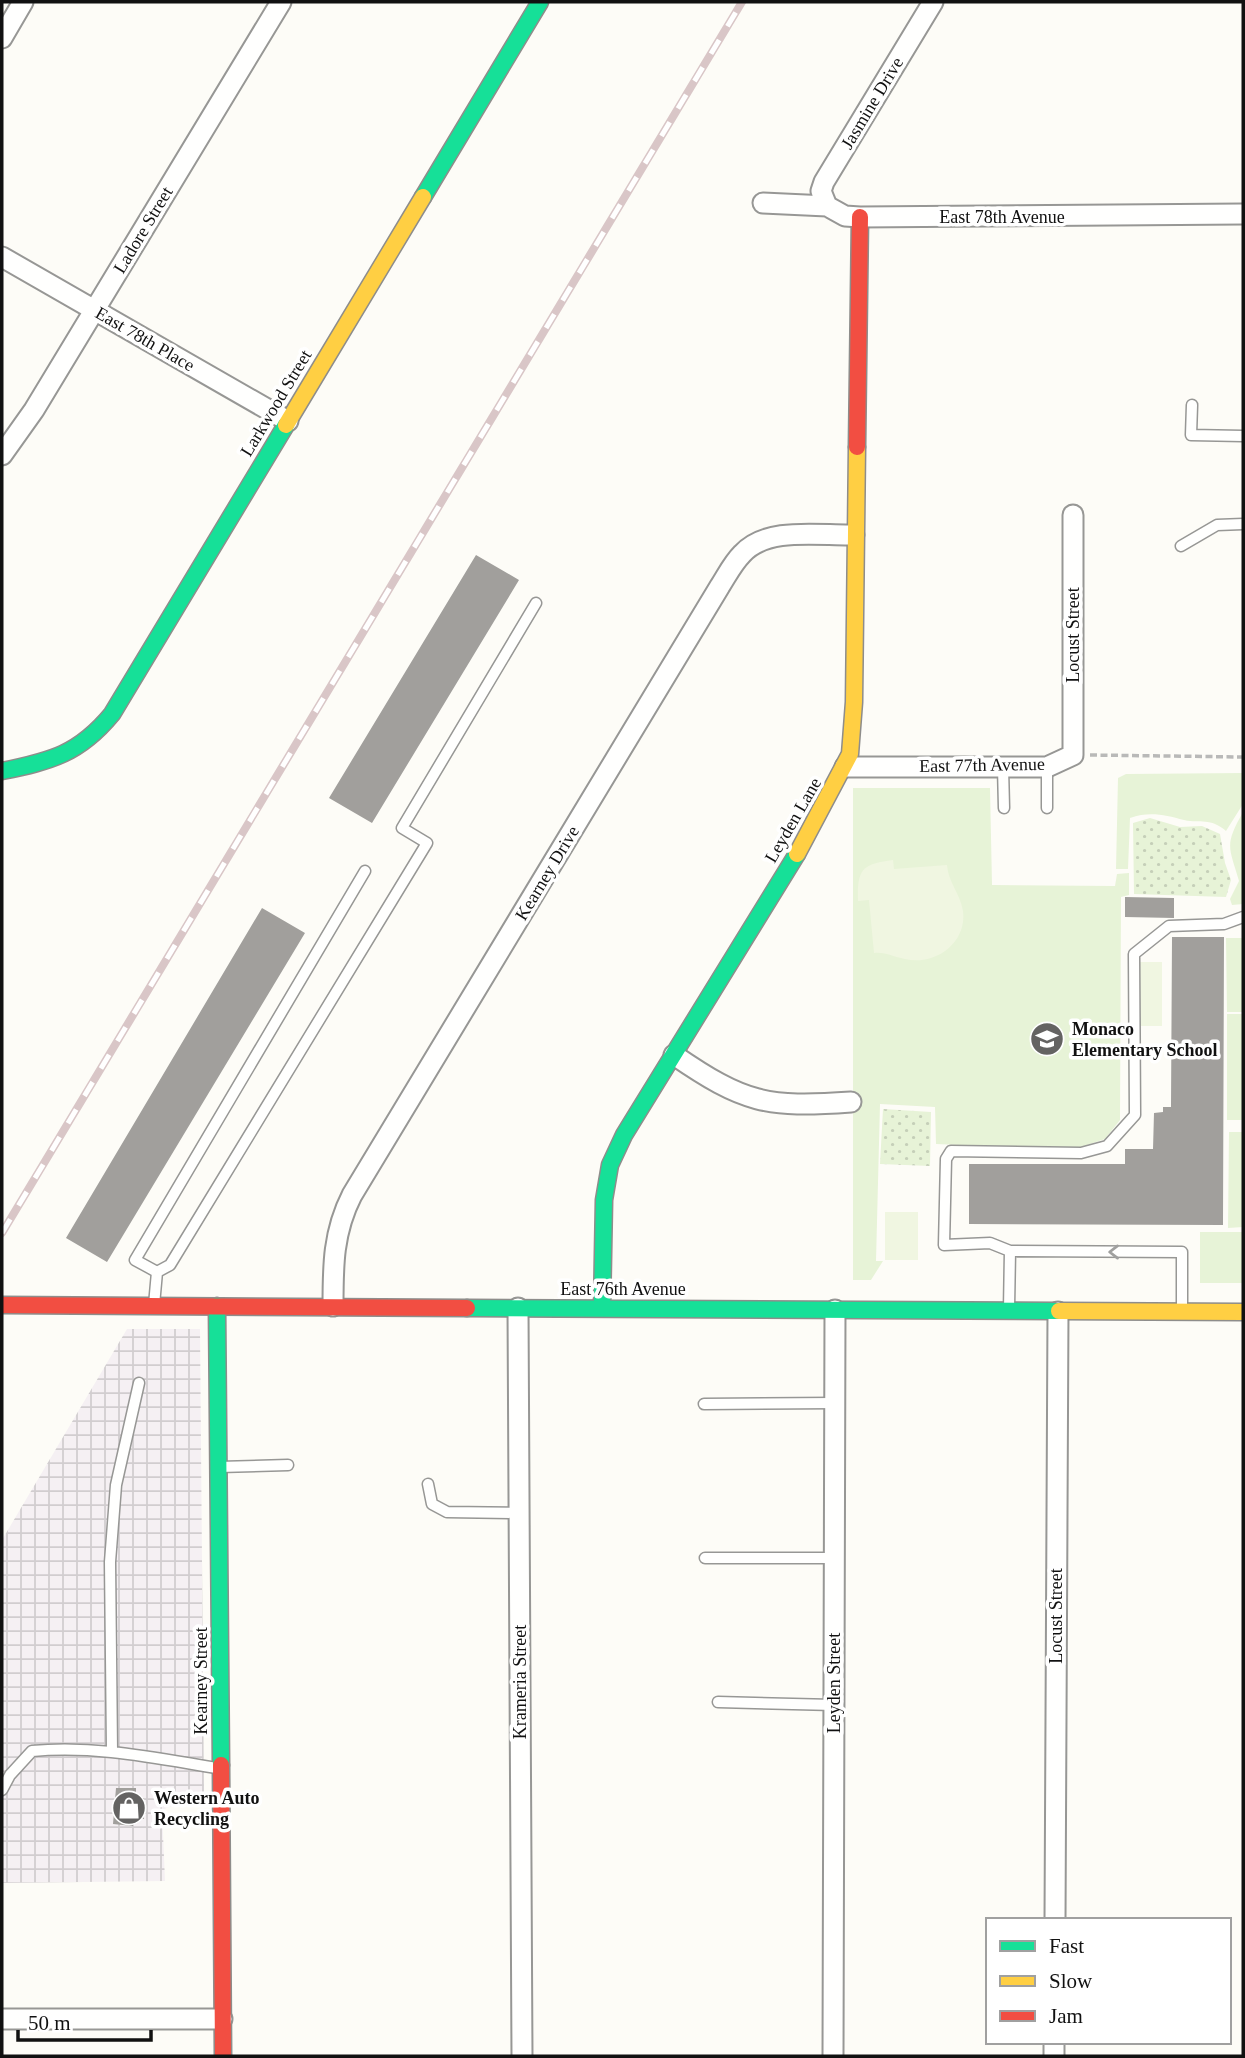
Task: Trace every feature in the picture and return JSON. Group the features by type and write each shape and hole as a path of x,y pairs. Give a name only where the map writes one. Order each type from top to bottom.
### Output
{"street":[{"path":"2,38 23,2"},
{"name":"Ladore Street","path":"2,455 33,410 281,2"},
{"name":"Larkwood Street","path":"2,771 67,755 97,735 540,2"},
{"name":"Jasmine Drive","path":"827,206 821,191 824,182 933,2"},
{"name":"East 78th Avenue","path":"763,203 827,206 845,216 860,218 1243,214"},
{"name":"Leyden Lane","path":"602,1308 604,1200 610,1165 624,1135 816,822 845,767 852,744 860,218"},
{"name":"East 78th Place","path":"2,257 288,421"},
{"name":"Locust Street","path":"1073,515 1073,755"},
{"name":"Kearney Drive","path":"333,1306 336,1233 352,1195 720,586 742,554 760,540 790,536 854,535"},
{"name":"East 77th Avenue","path":"845,767 1047,767 1073,755"},
{"path":"674,1055 710,1079 745,1097 787,1104 850,1102"},
{"name":"East 76th Avenue","path":"2,1305 1243,1312"},
{"name":"Kearney Street","path":"217,1306 223,2056"},
{"name":"Krameria Street","path":"518,1308 522,2056"},
{"name":"Leyden Street","path":"833,2056 835,1310"},
{"name":"Locust Street","path":"1055,1918 1058,1312"},
{"path":"2,2019 222,2019"}],"lane":[{"path":"1192,405 1191,435 1243,436"},
{"path":"1181,546 1217,525 1243,524"},
{"path":"157,1272 170,1265 427,843 402,828 536,603"},
{"path":"1003,767 1004,808"},
{"path":"1047,767 1047,808"},
{"path":"157,1272 135,1260 365,871"},
{"path":"1182,1313 1182,1252 1010,1251 990,1243 944,1245 946,1159 951,1151 1082,1153 1107,1146 1135,1115 1134,954 1169,926 1224,924 1243,918"},
{"path":"1009,1311 1010,1251"},
{"path":"154,1305 157,1272"},
{"path":"112,1751 110,1562 116,1485 139,1383"},
{"path":"704,1404 835,1403"},
{"path":"219,1467 288,1465"},
{"path":"428,1484 432,1504 447,1512 519,1513"},
{"path":"705,1558 835,1558"},
{"path":"718,1702 834,1705"},
{"path":"2,1790 10,1775 32,1751 67,1747 112,1751 220,1769"}],"path":[{"path":"1073,755 1243,757"}],"shaded area":[{"path":"127,1329 200,1329 204,1793 162,1810 165,1881 2,1883 2,1540"}],"green space":[{"path":"1243,773 1243,804 1226,831 1210,822 1164,815 1151,814 1130,818 1128,869 1116,869 1118,778 1126,774"},
{"path":"853,788 990,788 992,885 1115,886 1117,874 1129,873 1129,895 1121,897 1120,1120 1105,1139 1072,1150 936,1144 935,1107 880,1104 876,1261 883,1261 871,1280 853,1280"},
{"path":"1243,812 1243,904 1232,905 1230,899 1239,881 1230,846 1233,832"},
{"path":"1150,818 1180,827 1202,826 1220,834 1231,880 1226,897 1134,894 1133,823"},
{"path":"893,860 894,869 947,865 963,911 963,923 954,942 938,955 916,960 874,953 869,900 858,901 859,881 868,866"},
{"path":"1226,938 1243,938 1243,1012 1227,1012"},
{"path":"1139,962 1162,962 1162,1026 1139,1026"},
{"path":"1227,1014 1243,1014 1243,1120 1227,1120"},
{"path":"883,1109 931,1112 930,1166 880,1164"},
{"path":"1229,1132 1242,1132 1243,1227 1228,1228"},
{"path":"885,1212 918,1212 918,1260 885,1260"},
{"path":"1200,1232 1243,1232 1243,1283 1200,1283"}],"building":[{"path":"476,555 519,580 372,823 329,798"},
{"path":"1125,897 1174,898 1174,918 1125,917"},
{"path":"262,908 305,933 107,1262 66,1238"},
{"path":"1172,937 1224,937 1223,1225 969,1224 969,1164 1125,1164 1125,1149 1153,1149 1154,1113 1163,1112 1163,1107 1171,1107"},
{"path":"116,1788 136,1788 136,1798 144,1798 144,1819 133,1819 133,1826 113,1824"}],"railway":[{"path":"2,1233 742,2"}],"traffic: fast":[{"path":"423,197 540,2"},
{"path":"2,771 35,764 63,754 88,738 112,714 286,425"},
{"path":"602,1308 604,1200 610,1165 624,1135 797,854"},
{"path":"217,1306 221,1765"},
{"path":"467,1308 1059,1311"}],"traffic: slow":[{"path":"286,425 423,197"},
{"path":"797,854 850,754 854,702 857,447"},
{"path":"1059,1311 1243,1312"}],"traffic: jam":[{"path":"857,447 860,217"},
{"path":"2,1305 467,1308"},
{"path":"221,1765 223,2056"}],"place":[{"name":"Monaco Elementary School","path":"1047,1039"},
{"name":"Western Auto Recycling","path":"129,1808"}]}
